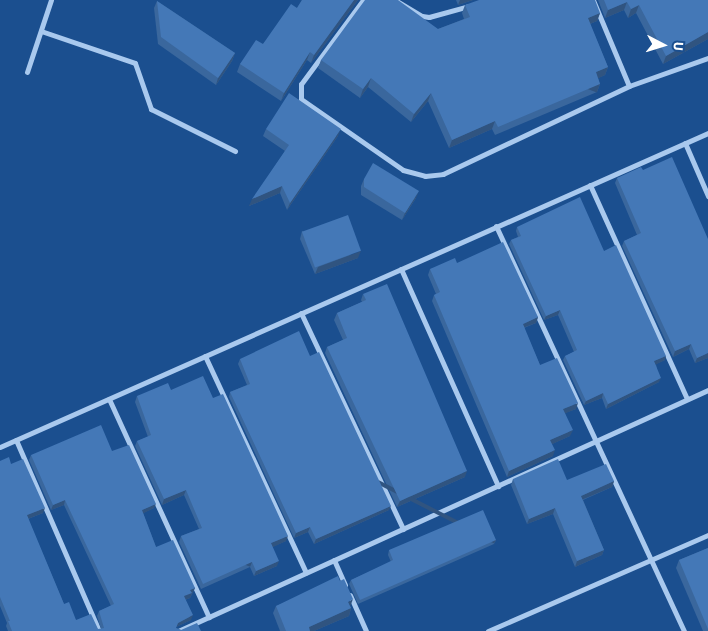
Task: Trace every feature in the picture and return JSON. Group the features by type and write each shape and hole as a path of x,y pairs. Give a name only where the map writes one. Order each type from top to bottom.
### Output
{"street":[{"path":"27,72 51,0"},
{"path":"363,0 301,84 301,99 403,170 424,176 443,174 629,86 708,58"},
{"path":"395,0 422,16 430,17 478,3"},
{"path":"593,0 629,86"},
{"path":"41,30 136,63 151,109 235,151"},
{"path":"0,446 708,133"},
{"path":"685,143 708,196"},
{"path":"590,185 686,400"},
{"path":"496,226 684,631"},
{"path":"401,269 498,486"},
{"path":"301,313 404,528"},
{"path":"205,356 306,573"},
{"path":"178,631 708,390"},
{"path":"109,399 209,617"},
{"path":"16,440 99,631"},
{"path":"488,631 708,535"},
{"path":"334,560 366,631"}],"building":[{"path":"302,0 354,0 314,55 310,52 284,93 240,64 256,40 263,44 291,4 297,8"},
{"path":"365,0 398,0 438,29 470,17 465,5 479,0 595,0 600,13 588,18 608,67 596,72 600,84 498,127 495,121 452,140 431,93 414,114 371,78 363,89 321,60"},
{"path":"604,0 708,0 708,32 666,56 639,5 631,9 627,2 608,10"},
{"path":"157,1 235,53 218,78 161,37"},
{"path":"289,93 341,129 290,203 282,186 252,199 289,145 266,129"},
{"path":"672,157 708,239 708,353 697,358 691,344 675,351 624,241 641,233 617,178 641,167 643,170"},
{"path":"373,163 419,191 405,213 364,187 364,179"},
{"path":"580,197 604,251 616,245 666,356 654,361 661,378 608,404 603,393 586,401 565,356 577,350 560,310 546,316 511,240 521,236 517,227"},
{"path":"348,215 361,251 315,267 302,232"},
{"path":"503,242 538,317 523,324 540,365 557,358 578,403 563,409 573,430 550,440 555,450 509,471 434,295 440,292 430,269 455,258 457,263"},
{"path":"387,284 467,471 400,501 327,347 347,338 337,313 366,300 363,294"},
{"path":"299,331 310,356 319,352 391,506 316,539 310,527 296,533 230,392 250,384 240,359"},
{"path":"203,376 213,398 223,394 288,536 271,543 279,561 256,571 252,562 203,584 181,536 202,528 186,490 164,499 137,441 151,435 137,396 168,383 171,390"},
{"path":"101,425 112,451 129,445 156,504 142,510 156,547 173,540 195,588 190,590 192,593 184,596 193,615 178,623 176,628 181,630 197,623 201,631 12,631 0,597 0,461 9,457 11,464 23,459 45,508 27,515 64,604 69,602 76,620 91,614 98,629 104,628 99,611 114,604 65,500 53,505 31,455"},
{"path":"558,459 567,480 606,464 614,481 581,496 604,550 577,561 555,508 529,519 513,479"},
{"path":"483,510 496,540 360,600 351,580 393,560 389,550"},
{"path":"708,548 708,629 679,560"},
{"path":"338,576 340,581 344,579 353,599 348,602 351,608 309,627 310,631 286,631 276,606"}]}
